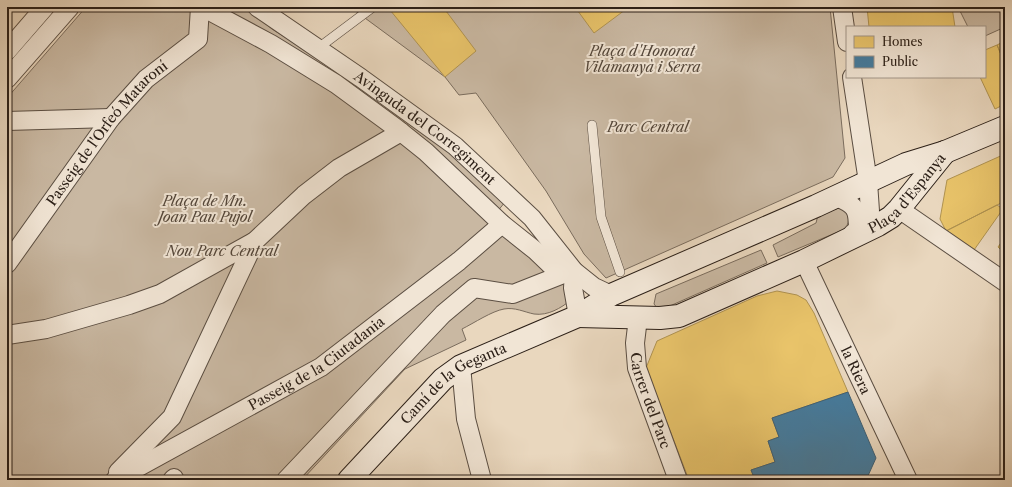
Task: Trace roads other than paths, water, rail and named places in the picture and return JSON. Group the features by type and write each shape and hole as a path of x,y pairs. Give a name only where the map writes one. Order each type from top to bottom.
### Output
{"street":[{"path":"7,51 45,7"},
{"path":"7,79 70,7"},
{"path":"201,7 271,44 336,84 401,132 426,152 502,224 536,251 561,275 513,294 474,288 443,314 286,480"},
{"name":"Passeig de l'Orfeó Mataroní","path":"7,264 111,118 146,80 198,39 201,7"},
{"name":"Avinguda del Corregiment","path":"257,7 361,78 455,146 532,218 574,271 594,287 610,295"},
{"path":"842,7 846,35"},
{"path":"852,78 868,182"},
{"path":"7,121 111,118"},
{"path":"945,152 1005,127"},
{"path":"7,334 46,329 129,305 160,294 255,241 304,195 339,168 401,132"},
{"name":"Plaça d'Espanya","path":"578,316 610,295 816,206 906,164 945,152"},
{"name":"Plaça d'Espanya","path":"578,316 660,318 680,316 804,261 878,226 891,217 945,152"},
{"name":"Plaça d'Espanya","path":"834,247 867,222 870,211 868,182"},
{"name":"Plaça d'Espanya","path":"836,197 850,203 855,208 858,230"},
{"name":"Plaça d'Espanya","path":"658,288 789,230 805,219 816,206"},
{"path":"899,209 1005,282"},
{"name":"Passeig de la Ciutadania","path":"115,480 320,368 460,261 502,224"},
{"path":"111,480 172,417 255,241"},
{"name":"Plaça d'Espanya","path":"638,318 639,306 645,297 711,251"},
{"name":"la Riera","path":"804,261 908,480"},
{"path":"574,271 573,288 578,316"},
{"name":"Camí de la Geganta","path":"348,480 443,380 461,366 578,316"},
{"name":"Carrer del Parc","path":"638,318 635,343 637,368 678,480"},
{"path":"461,366 466,419 482,480"}],"lane":[{"path":"317,49 373,7"},
{"path":"592,125 601,217 620,272"}],"park label":[{"name":"Plaça d'Honorat Vilamanyà i Serra","path":"642,60"},
{"name":"Parc Central","path":"648,127"},
{"name":"Plaça de Mn. Joan Pau Pujol","path":"205,210"},
{"name":"Nou Parc Central","path":"222,251"}]}
